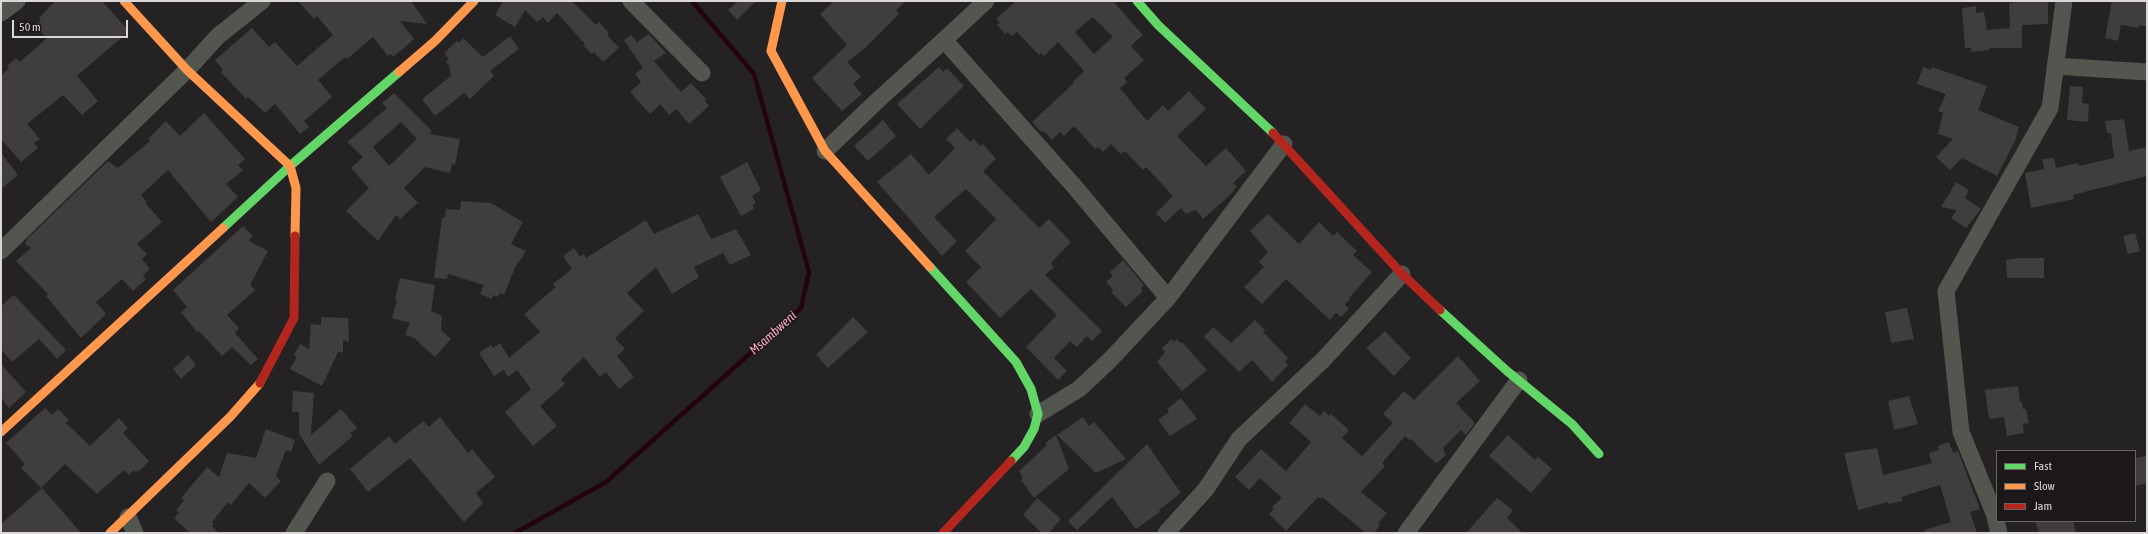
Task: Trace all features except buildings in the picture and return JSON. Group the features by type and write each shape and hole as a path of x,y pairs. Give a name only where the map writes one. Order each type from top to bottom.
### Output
{"street":[{"path":"1,13 17,1"},
{"path":"110,533 128,517 167,476 230,417 262,381 294,318 296,188 290,166 187,70 124,1"},
{"path":"1,251 187,70 218,36 247,11 262,1"},
{"path":"1,432 290,166 435,41 474,1"},
{"path":"631,1 702,73"},
{"path":"782,1 771,51 825,151 1016,362 1031,389 1038,414 1034,429 1024,447 943,533"},
{"path":"825,151 877,100 986,1"},
{"path":"1137,1 1158,25 1284,144 1402,274 1519,380 1572,424 1599,454"},
{"path":"1996,521 1961,432 1946,291 2050,108 2064,1"},
{"path":"944,40 1074,186 1168,298"},
{"path":"2055,66 2147,72"},
{"path":"1038,414 1079,389 1110,360 1168,298 1284,144"},
{"path":"1166,533 1206,489 1239,439 1323,360 1402,274"},
{"path":"1406,533 1519,380"},
{"path":"294,533 327,481"},
{"path":"128,517 135,533"},
{"path":"1996,522 1999,533"}],"waterway":[{"name":"Msambweni","path":"515,533 606,482 801,308 809,272 754,74 692,1"}],"traffic: fast":[{"path":"1137,1 1158,25 1273,133"},
{"path":"223,228 290,166 399,72"},
{"path":"930,267 1016,362 1031,389 1038,414 1034,429 1024,447 1011,461"},
{"path":"1440,310 1507,371 1572,424 1599,454"}],"traffic: slow":[{"path":"124,1 187,70 290,166 296,188 295,236"},
{"path":"399,72 435,41 474,1"},
{"path":"782,1 771,51 825,151 930,267"},
{"path":"1,432 223,228"},
{"path":"110,533 230,417 260,383"}],"traffic: jam":[{"path":"1273,133 1402,274 1440,310"},
{"path":"260,383 294,318 295,236"},
{"path":"943,533 1011,461"}]}
